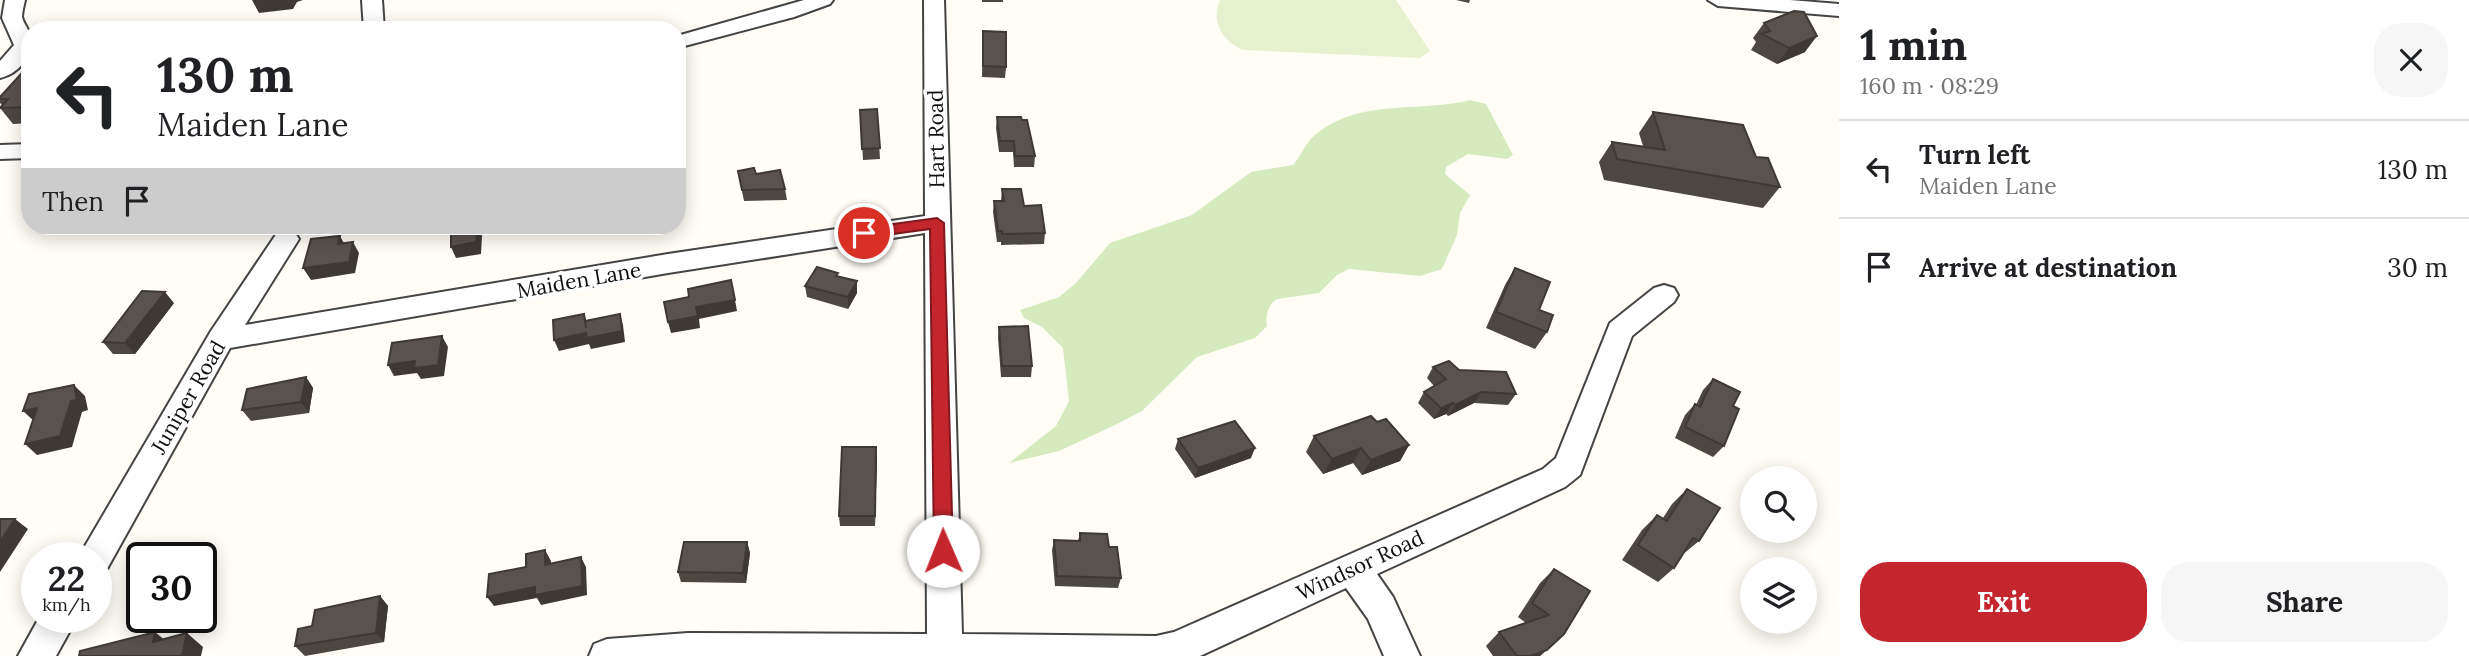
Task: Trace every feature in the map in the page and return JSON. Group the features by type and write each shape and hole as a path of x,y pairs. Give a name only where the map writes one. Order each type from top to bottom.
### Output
{"street":[{"path":"15,0 12,18 21,34"},
{"path":"372,0 373,21"},
{"path":"686,39 787,13 822,0"},
{"name":"Hart Road","path":"934,0 945,654"},
{"path":"1718,0 1839,10"},
{"path":"0,72 21,51"},
{"path":"0,152 21,151"},
{"name":"Maiden Lane","path":"221,340 791,243 937,223"},
{"name":"Juniper Road","path":"103,542 221,340 286,239"},
{"name":"Windsor Road","path":"607,656 676,650 945,654 1163,653 1183,647 1554,478 1569,466 1620,330 1664,295"},
{"path":"1353,570 1381,608 1402,656"},
{"path":"36,656 50,633"}],"green space":[{"path":"1220,0 1396,0 1430,51 1420,58 1243,50 1230,42 1220,30 1217,8"},
{"path":"1470,100 1486,104 1513,155 1507,159 1468,154 1446,167 1445,174 1470,195 1460,213 1457,235 1442,269 1420,276 1349,269 1337,275 1319,293 1277,299 1268,311 1267,326 1255,338 1197,357 1142,411 1059,451 1009,463 1056,426 1069,401 1063,348 1042,327 1024,318 1020,310 1059,297 1076,283 1110,243 1192,215 1251,172 1293,165 1312,138 1332,123 1370,111"}],"building":[{"path":"1794,11 1804,12 1817,36 1789,48 1762,34 1770,31 1764,23"},
{"path":"983,31 1006,32 1006,67 983,66"},
{"path":"21,74 21,107 0,108 8,99 0,97"},
{"path":"877,109 880,148 862,149 860,110"},
{"path":"1653,112 1743,125 1756,157 1768,158 1780,187 1617,159 1612,142 1665,150"},
{"path":"997,117 1021,117 1022,120 1027,120 1035,156 1015,156 1014,141 1000,141"},
{"path":"754,168 756,174 780,170 785,189 742,190 738,171"},
{"path":"1002,189 1021,189 1024,206 1041,205 1045,233 1002,234 1002,231 998,231 994,201 1004,201"},
{"path":"451,235 477,235 476,242 451,247"},
{"path":"340,236 338,244 353,242 349,262 303,268 311,239"},
{"path":"817,267 838,273 836,276 857,281 848,297 805,286"},
{"path":"1515,268 1550,282 1539,310 1553,315 1547,332 1496,312"},
{"path":"731,280 735,300 696,307 698,316 668,322 664,302 689,297 688,289"},
{"path":"142,291 165,292 125,343 103,342"},
{"path":"584,314 585,321 620,314 622,331 587,338 586,333 554,340 553,320"},
{"path":"1028,326 1032,366 1002,366 999,327"},
{"path":"442,336 438,365 414,368 415,361 388,365 392,343"},
{"path":"1449,361 1459,370 1506,372 1516,394 1481,392 1455,405 1453,403 1441,408 1424,392 1446,379 1433,367"},
{"path":"306,377 301,402 242,410 247,389"},
{"path":"1713,379 1740,392 1733,406 1739,409 1724,446 1685,427 1695,404 1700,407"},
{"path":"74,385 77,400 71,401 60,436 25,444 37,408 23,411 29,394"},
{"path":"1371,416 1377,422 1386,419 1409,445 1371,460 1361,448 1332,459 1314,436"},
{"path":"1235,421 1255,448 1198,468 1178,439"},
{"path":"842,447 876,447 875,516 839,516"},
{"path":"1687,489 1720,508 1699,541 1693,538 1674,568 1638,545 1657,515 1667,521"},
{"path":"0,519 15,519 0,542"},
{"path":"1080,533 1107,534 1109,547 1117,547 1121,578 1057,576 1054,540 1080,541"},
{"path":"684,542 747,542 743,573 678,572"},
{"path":"545,550 545,565 581,557 582,586 535,595 535,587 487,597 489,574 526,567 526,554"},
{"path":"1554,569 1590,591 1564,634 1547,650 1530,656 1517,656 1499,632 1549,615 1532,603"},
{"path":"380,596 376,633 295,646 298,629 312,626 315,610"},
{"path":"151,633 155,633 153,642 187,633 182,656 79,656 80,651"}],"route":[{"path":"864,233 937,223 943,551"}]}
